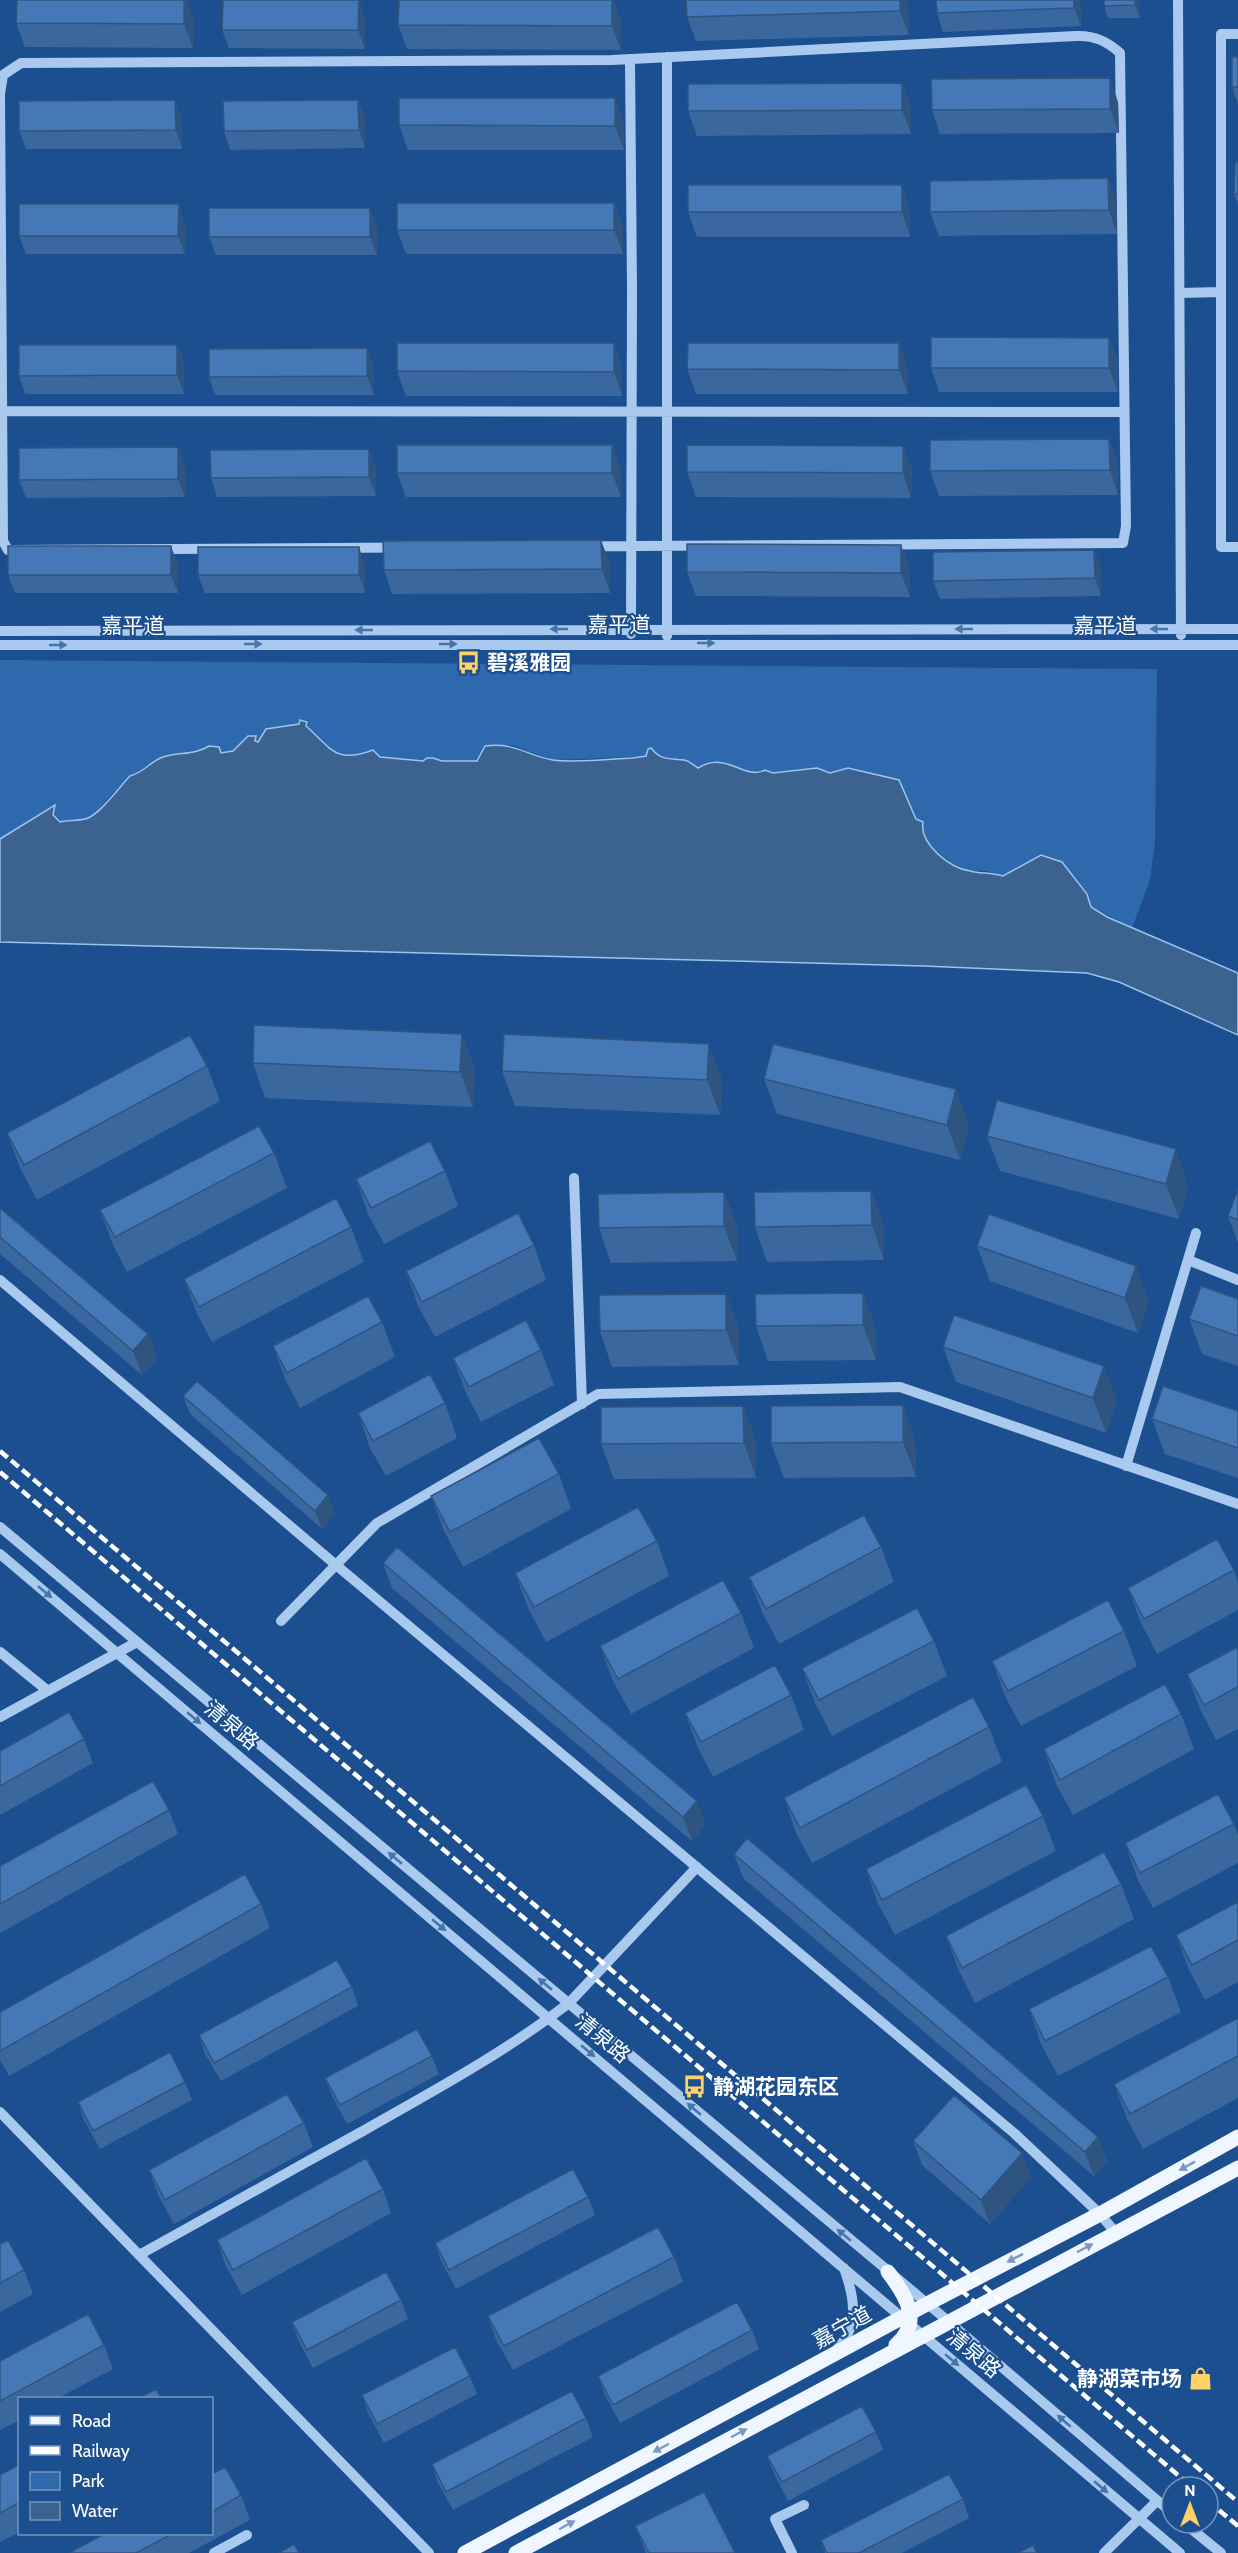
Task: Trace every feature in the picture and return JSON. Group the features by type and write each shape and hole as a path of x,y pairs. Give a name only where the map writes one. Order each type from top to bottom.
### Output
{"main road":[{"name":"嘉宁道","path":"465,2553 908,2318 927,2304 1100,2214 1238,2137"},
{"path":"516,2553 1238,2168"},
{"path":"885,2355 903,2339 908,2318 904,2293 888,2272"}],"street":[{"path":"1178,0 1181,645"},
{"path":"1238,34 1221,34 1221,546 1238,547"},
{"path":"1076,36 1108,42 1120,53 1126,526 1123,543 667,548 8,550 3,541 0,411 0,94 3,75 21,63 667,57 1076,36"},
{"path":"667,57 667,643"},
{"path":"630,59 631,643"},
{"path":"1180,293 1221,292"},
{"path":"0,411 1124,411"},
{"name":"嘉平道","path":"0,631 1238,629"},
{"name":"嘉平道","path":"0,645 631,643 1238,645"},
{"path":"574,1178 582,1404"},
{"path":"1126,1466 1197,1233"},
{"path":"1188,1260 1238,1280"},
{"path":"0,1280 1014,2133 1100,2214 1115,2232"},
{"path":"281,1621 377,1523 598,1394 900,1387 1238,1504"},
{"name":"清泉路","path":"0,1527 948,2321 1160,2503"},
{"name":"清泉路","path":"0,1554 844,2267 908,2318 923,2335 1180,2553"},
{"path":"0,1717 137,1642"},
{"path":"0,1652 48,1691"},
{"path":"139,2255 435,2090 491,2057 549,2018 568,2003 697,1867"},
{"path":"0,2112 429,2553"},
{"path":"824,2361 847,2338 853,2322 853,2298 844,2267"},
{"path":"1104,2553 1157,2501"},
{"path":"792,2553 775,2519 804,2505"},
{"path":"214,2553 247,2535"},
{"path":"1199,2535 1221,2553"}],"green space":[{"path":"0,660 1157,669 1155,842 1150,880 1132,928 1091,907 1072,874 1050,858 1041,855 1003,876 987,871 969,871 951,863 926,840 899,780 848,768 830,773 817,768 773,773 765,770 750,772 716,763 698,768 658,756 553,760 511,745 485,746 478,761 442,761 433,758 423,761 380,757 372,750 346,756 334,753 306,726 300,724 278,726 258,742 247,740 233,751 221,753 209,746 197,751 161,758 124,783 90,817 84,820 60,822 53,815 55,806 0,839"}],"water":[{"path":"300,720 307,722 306,726 335,752 342,755 360,754 373,750 380,757 423,761 433,758 442,761 477,761 485,746 496,745 553,760 583,761 646,756 648,749 651,748 662,757 690,762 698,768 717,762 750,772 765,770 773,773 817,768 830,773 848,768 899,780 916,819 923,822 926,839 945,860 962,869 1003,876 1041,855 1062,862 1087,894 1091,907 1107,917 1238,973 1238,1035 1119,982 1087,973 924,966 0,942 0,839 55,805 53,815 60,822 90,817 130,776 163,757 198,751 209,746 219,747 221,753 233,751 248,736 256,736 255,741 258,742 266,729 299,724"}],"building":[{"path":"17,0 184,0 184,24 16,23"},
{"path":"223,0 359,0 358,30 222,30"},
{"path":"399,0 612,0 612,26 398,25"},
{"path":"686,0 900,0 900,11 687,17"},
{"path":"936,0 1074,0 1074,8 937,13"},
{"path":"1104,0 1135,0 1135,5 1104,6"},
{"path":"1232,57 1238,57 1238,87 1232,87"},
{"path":"1110,78 1110,109 932,110 931,79"},
{"path":"902,83 902,110 688,111 688,84"},
{"path":"399,98 615,98 615,126 399,125"},
{"path":"175,100 176,130 19,131 19,101"},
{"path":"358,100 359,130 224,131 223,101"},
{"path":"1235,162 1238,162 1238,194 1234,194"},
{"path":"1108,178 1109,210 930,212 930,181"},
{"path":"688,185 902,185 902,212 688,212"},
{"path":"397,203 614,203 614,230 397,230"},
{"path":"19,204 179,204 178,236 19,236"},
{"path":"209,208 370,208 370,237 209,237"},
{"path":"931,337 1109,338 1109,368 931,368"},
{"path":"397,343 614,343 614,372 397,371"},
{"path":"688,343 899,343 899,370 687,369"},
{"path":"19,345 177,345 177,375 19,376"},
{"path":"367,348 367,376 209,377 209,349"},
{"path":"1109,439 1110,470 930,471 930,440"},
{"path":"397,445 612,445 612,473 397,473"},
{"path":"687,445 903,446 903,473 687,472"},
{"path":"178,447 178,479 19,480 19,448"},
{"path":"369,449 369,477 211,478 210,450"},
{"path":"601,540 602,569 384,570 383,541"},
{"path":"687,544 901,545 901,573 687,572"},
{"path":"8,546 171,546 171,575 8,575"},
{"path":"198,547 359,547 359,575 198,575"},
{"path":"1094,550 1095,578 933,581 933,552"},
{"path":"254,1025 462,1034 460,1072 253,1063"},
{"path":"504,1034 709,1044 707,1080 502,1071"},
{"path":"190,1035 207,1066 24,1165 7,1133"},
{"path":"773,1044 956,1089 947,1125 764,1079"},
{"path":"997,1100 1176,1149 1166,1184 987,1136"},
{"path":"259,1126 274,1153 115,1237 100,1210"},
{"path":"430,1141 445,1171 371,1208 356,1179"},
{"path":"1238,1189 1238,1220 1228,1216"},
{"path":"871,1191 872,1225 755,1227 754,1192"},
{"path":"724,1192 724,1226 599,1228 598,1194"},
{"path":"336,1198 351,1227 199,1307 184,1279"},
{"path":"0,1208 148,1334 133,1351 0,1237"},
{"path":"518,1213 534,1245 422,1302 406,1271"},
{"path":"989,1214 1136,1266 1125,1298 977,1246"},
{"path":"1201,1286 1238,1299 1238,1336 1189,1319"},
{"path":"863,1293 863,1325 756,1326 755,1294"},
{"path":"726,1294 726,1330 600,1331 599,1295"},
{"path":"368,1296 382,1322 287,1373 273,1346"},
{"path":"954,1315 1104,1366 1093,1398 943,1347"},
{"path":"526,1320 541,1350 469,1387 453,1358"},
{"path":"430,1374 445,1403 373,1441 358,1413"},
{"path":"197,1381 328,1495 315,1511 183,1396"},
{"path":"1163,1386 1238,1411 1238,1448 1152,1419"},
{"path":"903,1405 903,1442 771,1443 771,1406"},
{"path":"743,1406 744,1443 601,1444 601,1407"},
{"path":"539,1438 559,1474 450,1532 431,1496"},
{"path":"638,1507 657,1541 534,1607 515,1573"},
{"path":"864,1515 881,1547 766,1609 749,1577"},
{"path":"1217,1539 1234,1570 1144,1619 1128,1588"},
{"path":"397,1547 697,1801 683,1817 383,1563"},
{"path":"723,1580 741,1613 618,1679 600,1646"},
{"path":"1108,1600 1124,1631 1008,1691 992,1661"},
{"path":"917,1608 934,1641 819,1700 802,1668"},
{"path":"1238,1647 1238,1687 1204,1705 1187,1674"},
{"path":"775,1665 791,1695 701,1742 685,1713"},
{"path":"1165,1684 1181,1714 1060,1780 1044,1749"},
{"path":"973,1697 989,1727 800,1828 784,1798"},
{"path":"69,1712 84,1739 0,1786 0,1751"},
{"path":"153,1781 169,1810 0,1904 0,1866"},
{"path":"1026,1785 1043,1816 882,1900 866,1869"},
{"path":"1218,1794 1234,1824 1140,1873 1125,1843"},
{"path":"747,1838 1098,2137 1085,2152 734,1854"},
{"path":"1104,1852 1121,1884 962,1968 946,1936"},
{"path":"245,1874 261,1904 0,2051 0,2012"},
{"path":"1238,1902 1238,1940 1192,1965 1176,1935"},
{"path":"1151,1946 1168,1977 1045,2041 1029,2009"},
{"path":"337,1960 352,1987 214,2063 199,2035"},
{"path":"1238,2018 1238,2056 1130,2114 1114,2084"},
{"path":"417,2029 432,2056 340,2105 325,2078"},
{"path":"170,2052 185,2082 93,2131 78,2102"},
{"path":"287,2094 304,2123 165,2200 149,2170"},
{"path":"954,2095 1022,2153 981,2200 913,2141"},
{"path":"366,2158 383,2189 233,2270 217,2240"},
{"path":"573,2169 588,2197 449,2270 435,2243"},
{"path":"658,2227 674,2257 504,2346 488,2316"},
{"path":"8,2240 24,2270 0,2283 0,2244"},
{"path":"386,2272 401,2300 307,2350 292,2322"},
{"path":"737,2302 752,2330 613,2405 598,2376"},
{"path":"88,2314 104,2345 0,2401 0,2361"},
{"path":"455,2347 470,2376 377,2424 362,2395"},
{"path":"156,2389 160,2397 141,2397"},
{"path":"572,2391 586,2418 446,2492 432,2464"},
{"path":"862,2406 876,2432 782,2482 767,2456"},
{"path":"18,2465 18,2503 0,2513 0,2475"},
{"path":"225,2467 241,2495 213,2511 213,2473"},
{"path":"949,2474 963,2499 859,2553 827,2553 821,2540"},
{"path":"704,2492 735,2553 649,2553 635,2526"},
{"path":"102,2535 170,2535 136,2553 69,2553"},
{"path":"294,2544 299,2553 279,2553"},
{"path":"1033,2545 1037,2553 1018,2553"}],"railway":[{"path":"0,1451 1238,2502"},
{"path":"0,1472 1178,2475"},
{"path":"1220,2511 1238,2526"}],"place":[{"name":"碧溪雅园","path":"469,662"},
{"name":"静湖花园东区","path":"695,2086"},
{"name":"静湖菜市场","path":"1200,2378"}]}
